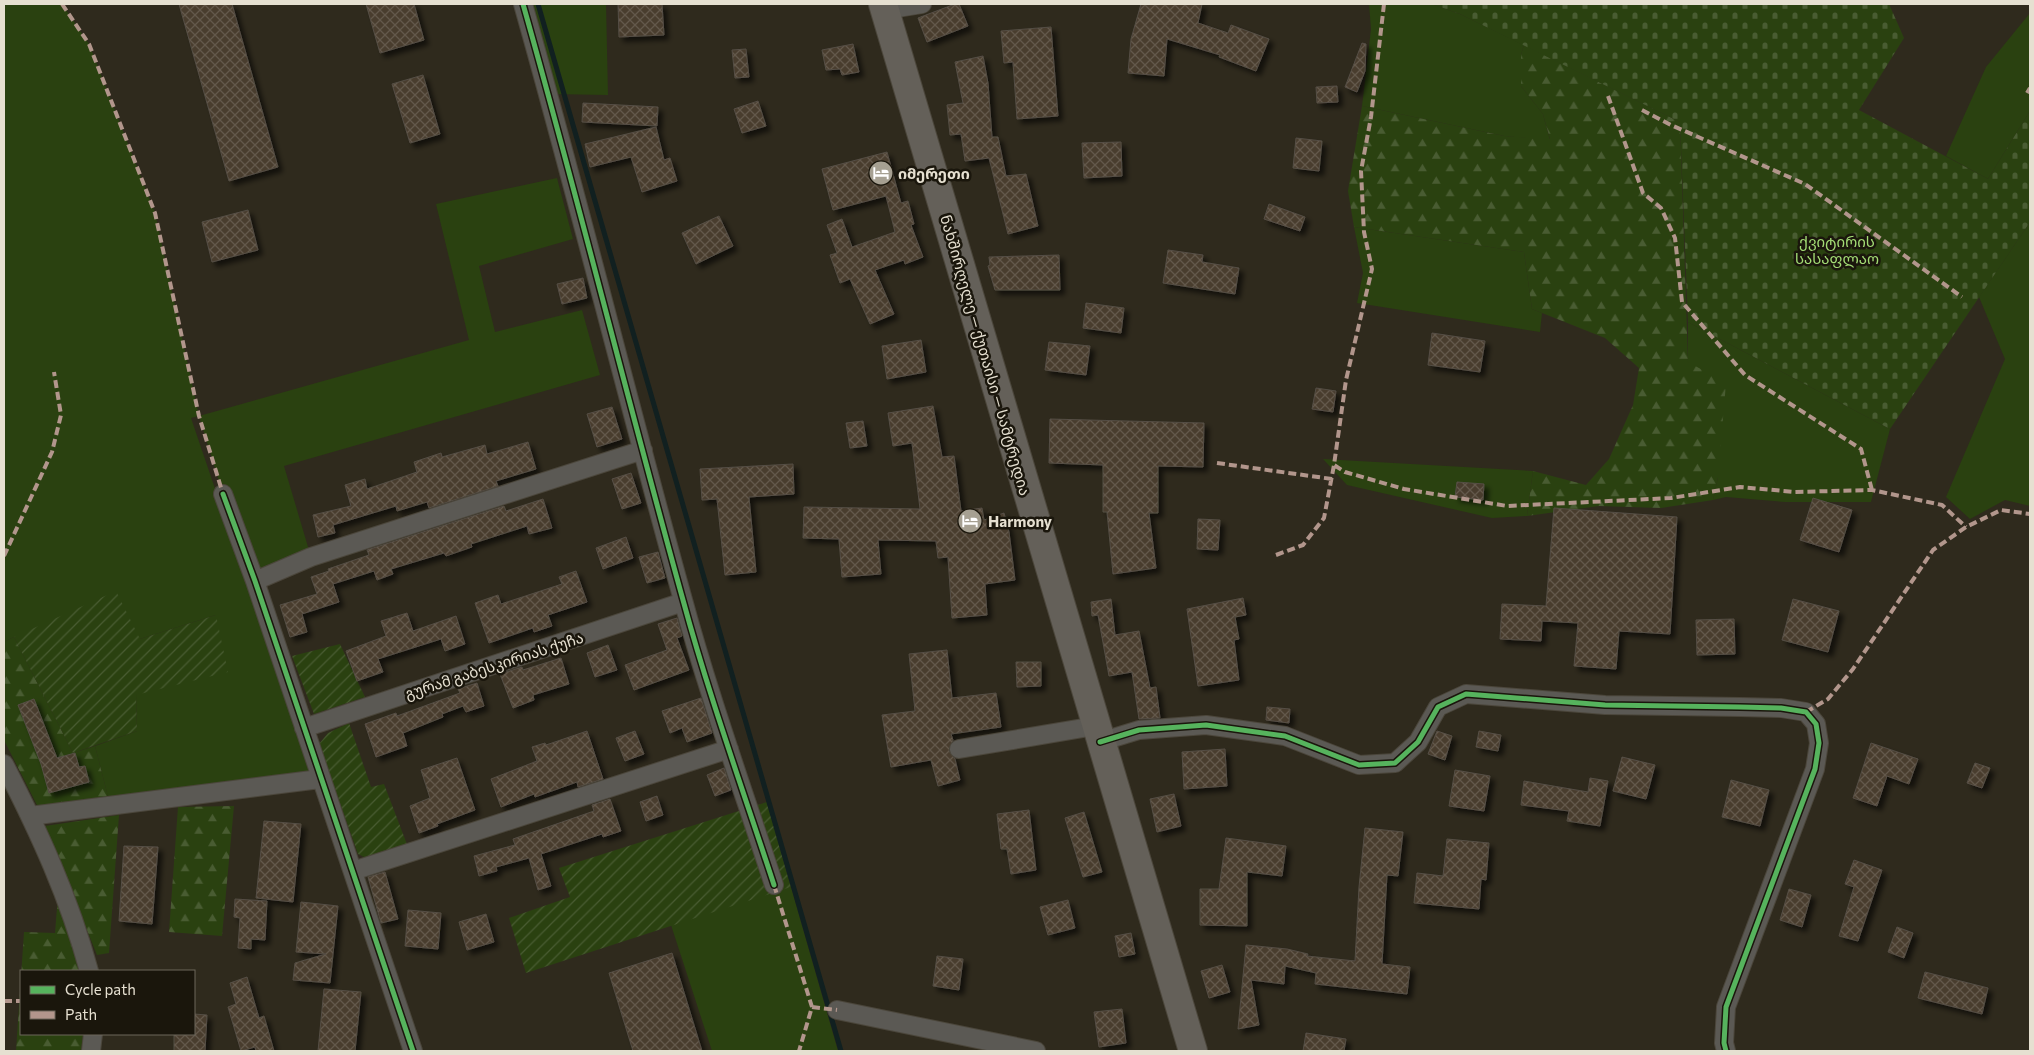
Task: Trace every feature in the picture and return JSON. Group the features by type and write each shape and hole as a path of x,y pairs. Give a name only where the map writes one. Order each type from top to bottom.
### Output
{"main road":[{"name":"ნახშირღელე — ქუთაისი — სამტრედია","path":"884,7 1193,1051"}],"street":[{"path":"523,4 570,171 683,602 774,885"},
{"path":"884,7 922,4"},
{"path":"255,581 311,557 643,450"},
{"path":"223,494 255,581 413,1051"},
{"name":"გურამ გაბესკირიას ქუჩა","path":"304,728 683,602"},
{"path":"959,749 1139,730 1206,725 1285,736 1359,765 1395,763 1418,742 1438,707 1466,694 1605,705 1781,708 1806,712 1816,724 1819,742 1815,769 1726,1007 1724,1043 1726,1051"},
{"path":"352,871 729,749"},
{"path":"4,764 30,816 76,922 90,970"},
{"path":"30,816 320,779"},
{"path":"837,1010 1036,1051"},
{"path":"91,1051 93,1035"}],"green space":[{"path":"4,4 62,4 89,44 155,213 199,416 191,418 312,774 235,785 108,797 95,746 137,731 136,695 216,615 140,639 14,637 4,642"},
{"path":"526,4 606,4 608,95 552,94"},
{"path":"1369,4 1432,4 1460,14 1524,45 1521,55 1521,86 1543,114 1550,140 1504,136 1362,106 1371,29"},
{"name":"ქვიტირის სასაფლაო","path":"1432,4 1889,4 1904,38 1859,110 1988,179 2030,111 2030,222 1890,429 1688,322 1680,122 1460,14"},
{"path":"2030,13 2030,111 1988,179 1946,156 1986,67"},
{"path":"1524,45 1680,122 1688,362 1726,383 1718,477 1713,500 1661,508 1599,506 1527,516 1533,471 1586,485 1609,459 1633,405 1639,368 1605,338 1532,309 1524,252 1354,227 1348,191 1362,106 1504,136 1550,139 1543,114 1521,86 1521,55"},
{"path":"557,178 573,239 479,266 495,332 582,310 600,375 284,466 311,557 255,581 223,494 199,416 469,340 436,204"},
{"path":"2030,222 2030,506 2005,500 1970,519 1946,497 2005,359 1979,297"},
{"path":"1354,227 1524,252 1532,309 1542,313 1540,332 1357,303 1363,273"},
{"path":"1688,322 1890,429 1871,502 1785,502 1726,497 1713,500 1718,477 1688,362"},
{"path":"1323,459 1533,471 1527,516 1492,518 1347,485"},
{"path":"116,591 140,639 216,615 228,672 136,695 137,731 73,753 14,637"},
{"path":"14,637 73,753 95,746 108,797 39,809 4,740 4,642"},
{"path":"340,644 365,697 314,714 292,656"},
{"path":"349,723 371,787 384,784 408,847 368,859 358,854 319,744 328,733"},
{"path":"767,802 791,887 526,973 509,918 570,897 559,868"},
{"path":"234,806 222,936 169,932 178,807"},
{"path":"119,815 109,953 97,955 45,826"},
{"path":"791,887 838,1051 712,1051 671,925 765,893"},
{"path":"58,895 82,970 21,970 24,932 55,933"},
{"path":"20,992 20,1035 83,1035 81,1051 16,1051"}],"building":[{"path":"179,4 232,4 278,167 229,181"},
{"path":"366,4 414,4 424,40 380,53"},
{"path":"618,4 662,4 664,35 619,37"},
{"path":"959,4 968,26 927,42 918,18"},
{"path":"1141,4 1202,4 1198,23 1228,33 1231,25 1269,39 1256,71 1219,57 1220,55 1167,39 1164,76 1128,73 1131,39"},
{"path":"1051,27 1058,116 1017,119 1013,62 1004,63 1001,31"},
{"path":"1362,43 1366,44 1365,71 1357,92 1345,87"},
{"path":"853,44 859,72 842,75 840,69 826,70 822,50"},
{"path":"746,49 749,77 735,78 732,50"},
{"path":"983,56 988,83 992,137 998,137 1006,176 1026,174 1038,226 1008,234 989,158 965,161 961,134 950,135 947,105 963,103 955,62"},
{"path":"423,75 440,134 410,143 392,84"},
{"path":"1337,86 1338,102 1317,103 1316,87"},
{"path":"758,101 766,126 742,133 734,109"},
{"path":"583,103 658,107 657,126 582,122"},
{"path":"656,127 664,160 670,158 677,181 642,192 631,157 590,167 585,144"},
{"path":"1296,138 1322,141 1319,171 1293,168"},
{"path":"1121,142 1122,176 1084,178 1082,143"},
{"path":"887,152 901,203 908,201 914,224 911,225 923,257 905,264 904,260 875,270 894,314 870,324 850,279 840,283 830,255 837,253 827,225 842,219 852,247 895,232 886,196 833,210 822,169"},
{"path":"1269,204 1305,217 1300,231 1264,219"},
{"path":"248,210 258,250 212,262 202,222"},
{"path":"719,216 733,246 696,264 682,233"},
{"path":"1168,250 1203,255 1202,262 1239,268 1235,294 1163,283"},
{"path":"1059,255 1060,290 995,290 988,266 990,265 989,257"},
{"path":"583,278 587,298 562,304 557,284"},
{"path":"1086,303 1124,308 1121,333 1083,328"},
{"path":"1432,333 1485,341 1480,372 1428,365"},
{"path":"921,340 926,372 887,379 882,346"},
{"path":"1049,342 1090,346 1086,375 1045,370"},
{"path":"1316,388 1336,391 1333,412 1312,409"},
{"path":"933,406 942,457 954,456 961,511 982,508 984,520 1004,513 1009,532 1015,580 985,584 987,615 952,618 948,557 938,558 936,541 878,540 881,574 842,577 839,539 803,538 804,507 920,509 912,443 893,446 888,413"},
{"path":"612,407 622,439 597,447 587,414"},
{"path":"1050,419 1204,423 1203,467 1158,466 1158,513 1149,513 1156,568 1113,574 1107,512 1103,512 1103,465 1049,463"},
{"path":"863,421 867,446 850,448 846,423"},
{"path":"528,442 536,469 496,481 498,486 429,508 427,502 397,511 396,506 333,525 335,533 318,537 313,515 351,506 345,485 365,479 367,489 417,472 414,462 441,453 442,457 485,445 487,454"},
{"path":"793,464 794,494 749,497 756,572 725,575 717,499 702,500 700,469"},
{"path":"631,473 641,503 622,509 612,479"},
{"path":"1457,482 1484,484 1483,500 1455,497"},
{"path":"1813,498 1852,510 1839,552 1800,540"},
{"path":"543,499 552,528 529,534 527,526 471,544 472,547 446,556 444,553 391,569 393,574 377,580 374,571 333,584 339,602 302,614 307,632 290,637 280,605 317,594 311,577 369,555 367,550 504,506 506,511"},
{"path":"1554,508 1677,517 1670,634 1619,631 1616,669 1574,666 1578,623 1542,621 1541,641 1500,639 1502,604 1546,606"},
{"path":"1198,519 1220,520 1218,550 1197,549"},
{"path":"626,537 633,558 603,569 596,548"},
{"path":"658,552 665,578 647,583 639,557"},
{"path":"576,571 587,602 548,615 552,626 534,632 533,628 489,643 475,603 498,595 501,604 562,584 559,577"},
{"path":"1243,598 1246,615 1235,617 1239,639 1234,640 1239,680 1198,686 1187,609"},
{"path":"1111,599 1115,635 1139,631 1150,688 1156,687 1160,718 1139,719 1132,672 1109,676 1098,615 1092,616 1091,602"},
{"path":"1793,599 1839,611 1828,652 1782,640"},
{"path":"407,613 413,631 456,616 465,644 445,651 441,639 378,659 383,672 357,681 346,651 386,636 381,621"},
{"path":"677,618 682,636 677,638 689,670 634,690 625,665 667,650 658,624"},
{"path":"1734,619 1735,654 1697,655 1696,620"},
{"path":"608,645 617,670 595,677 587,653"},
{"path":"947,650 952,698 996,693 1001,727 951,734 953,740 949,751 955,759 960,780 938,786 931,760 891,767 882,715 915,711 909,654"},
{"path":"561,658 569,684 533,695 534,700 513,708 500,674 522,667 523,670"},
{"path":"1016,662 1041,662 1041,686 1017,687"},
{"path":"477,683 484,706 466,712 463,706 442,714 443,717 403,733 407,746 376,757 365,724 396,713 397,716 460,693 458,689"},
{"path":"701,698 712,733 687,742 682,728 670,733 662,711"},
{"path":"34,699 57,758 75,753 79,767 85,766 89,782 49,793 41,764 18,705"},
{"path":"1267,707 1290,709 1289,723 1266,720"},
{"path":"587,731 603,779 578,787 577,782 535,797 534,794 501,807 491,779 537,761 532,747 545,743 546,745"},
{"path":"635,731 644,754 625,761 616,738"},
{"path":"1437,731 1452,736 1445,760 1428,754"},
{"path":"1479,731 1501,735 1498,751 1476,747"},
{"path":"1871,743 1918,759 1909,784 1887,776 1877,806 1853,798"},
{"path":"1225,749 1227,786 1184,789 1182,752"},
{"path":"1622,757 1655,765 1646,799 1613,791"},
{"path":"457,758 475,810 419,833 410,806 430,798 421,770"},
{"path":"1975,763 1990,768 1982,788 1967,783"},
{"path":"724,768 731,790 715,796 707,775"},
{"path":"1455,770 1490,776 1484,811 1449,806"},
{"path":"1590,778 1608,781 1600,826 1567,821 1569,811 1521,805 1524,781 1588,792"},
{"path":"1731,780 1769,790 1760,826 1722,817"},
{"path":"1174,794 1181,826 1157,832 1150,799"},
{"path":"657,796 663,815 646,821 640,802"},
{"path":"610,799 621,831 603,837 602,834 541,854 551,886 538,890 529,858 496,867 497,871 479,876 474,856 515,845 513,839 594,811 592,805"},
{"path":"1029,810 1036,870 1011,874 1007,849 1001,849 997,814"},
{"path":"1084,812 1102,872 1083,877 1065,818"},
{"path":"264,821 301,824 293,902 256,898"},
{"path":"1365,828 1403,832 1398,876 1387,875 1382,964 1410,967 1407,994 1315,984 1316,973 1285,966 1284,984 1251,980 1259,1025 1238,1029 1246,945 1287,949 1308,954 1307,956 1355,961 1359,887"},
{"path":"1226,838 1286,846 1282,876 1247,872 1247,926 1200,925 1200,889 1219,889"},
{"path":"1447,839 1489,843 1486,880 1481,879 1479,909 1414,903 1417,873 1443,876"},
{"path":"124,846 158,847 152,924 119,921"},
{"path":"1854,860 1882,870 1858,941 1839,936 1854,887 1845,884"},
{"path":"385,872 398,919 381,923 368,877"},
{"path":"1789,889 1811,895 1802,927 1780,920"},
{"path":"235,899 267,901 265,940 251,939 251,949 238,948 240,918 234,917"},
{"path":"1068,900 1075,928 1048,935 1040,907"},
{"path":"301,902 338,906 330,983 293,980 295,963 326,954 296,952"},
{"path":"408,910 441,913 438,949 405,946"},
{"path":"486,914 494,942 467,950 459,922"},
{"path":"1897,927 1913,933 1904,958 1888,952"},
{"path":"1131,933 1135,954 1119,957 1115,936"},
{"path":"672,953 702,1051 633,1051 609,973"},
{"path":"937,956 963,959 959,990 933,986"},
{"path":"1222,965 1230,992 1209,998 1201,971"},
{"path":"1925,972 1988,988 1982,1014 1918,998"},
{"path":"247,977 259,1018 264,1016 274,1051 256,1051 255,1047 241,1051 228,1007 236,1004 230,983"},
{"path":"324,989 361,992 355,1051 318,1051"},
{"path":"1122,1009 1126,1043 1099,1047 1094,1012"},
{"path":"195,1014 207,1015 205,1051 174,1051 174,1035 195,1035"},
{"path":"1306,1033 1346,1039 1344,1051 1303,1051"}],"waterway":[{"path":"538,4 841,1051"}],"marked path":[{"path":"62,4 89,44 155,213 199,416 223,494"},
{"path":"1384,4 1371,117 1361,171 1364,232 1372,269 1346,380 1334,465 1345,472 1404,489 1507,506 1671,498 1740,487 1795,492 1872,490 1942,505 1966,527"},
{"path":"2027,93 2030,88"},
{"path":"1608,96 1643,193 1661,208 1675,238 1682,302 1745,375 1861,449 1872,490"},
{"path":"1642,110 1671,125 1805,184 1962,297"},
{"path":"4,556 52,452 61,415 54,372"},
{"path":"1217,463 1332,479"},
{"path":"1276,555 1303,545 1324,518 1334,465"},
{"path":"1806,712 1828,699 1853,669 1933,550 1966,527 2001,510 2030,514"},
{"path":"774,885 812,1007 799,1051"},
{"path":"4,1001 20,1001"},
{"path":"812,1007 837,1010"}],"cycle path":[{"path":"523,4 693,636 774,885"},
{"path":"223,494 255,581 413,1051"},
{"path":"1100,742 1139,730 1206,725 1285,736 1359,765 1395,763 1418,742 1438,707 1466,694 1605,705 1781,708 1806,712 1816,724 1819,743 1815,769 1726,1007 1724,1043 1726,1051"}],"place":[{"name":"იმერეთი","path":"881,173"},
{"name":"Harmony","path":"970,521"}]}
